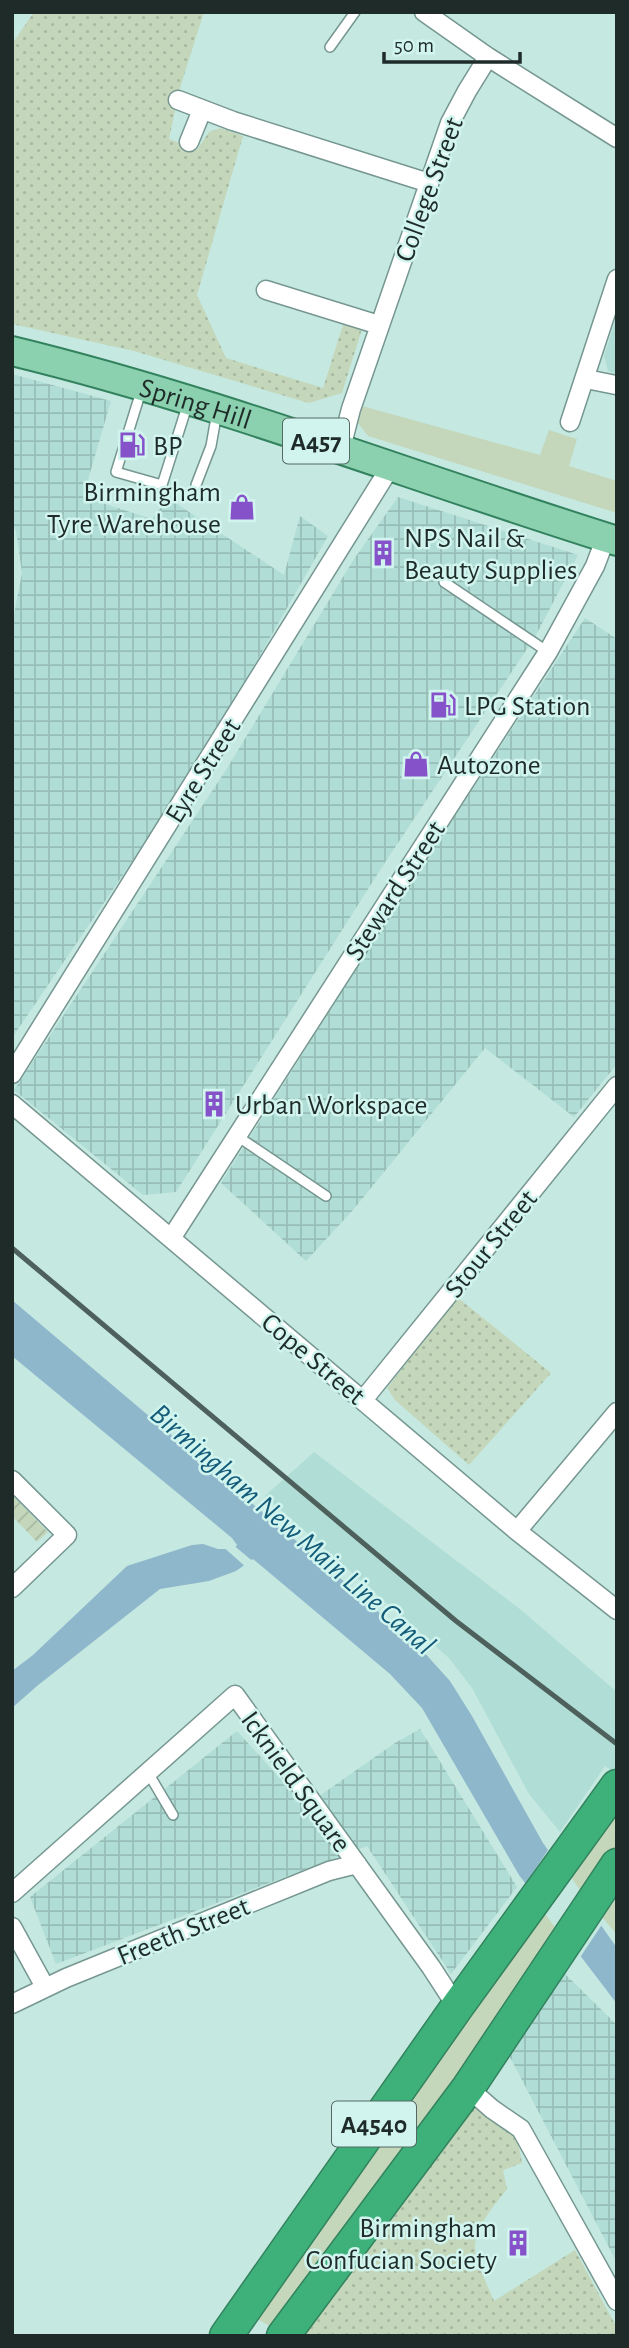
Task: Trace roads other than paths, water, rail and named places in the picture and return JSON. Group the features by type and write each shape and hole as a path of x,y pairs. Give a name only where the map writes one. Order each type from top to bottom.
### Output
{"highway":[{"name":"A4540","path":"232,2326 611,1794"},
{"name":"A4540","path":"283,2336 468,2088 615,1868"},
{"path":"232,2326 269,2336"}],"main road":[{"name":"Spring Hill","path":"12,351 142,387 341,448 611,539"}],"street":[{"path":"424,12 488,57 617,138"},
{"name":"College Street","path":"341,448 379,326 450,124 488,57"},
{"path":"178,100 429,183"},
{"path":"189,142 202,110"},
{"path":"570,422 617,279"},
{"path":"266,290 379,326"},
{"path":"586,379 616,385"},
{"name":"Eyre Street","path":"12,1074 391,466"},
{"name":"Steward Street","path":"172,1237 548,652 611,539"},
{"name":"Stour Street","path":"363,1400 617,1086"},
{"name":"Cope Street","path":"12,1104 517,1531 617,1610"},
{"path":"517,1531 617,1412"},
{"path":"12,1480 67,1535 12,1588"},
{"name":"Icknield Square","path":"12,1893 234,1695 358,1864 457,2007"},
{"name":"Freeth Street","path":"12,2004 44,1987 329,1871 358,1864"},
{"path":"12,1927 44,1987"},
{"path":"468,2088 521,2129 617,2301"}],"lane":[{"path":"330,47 355,12"},
{"path":"142,387 116,472 162,485 188,402"},
{"path":"196,485 211,446 218,411"},
{"path":"444,582 548,652"},
{"path":"237,1136 326,1196"},
{"path":"147,1772 173,1815"}],"railway":[{"path":"12,1248 456,1621 617,1744"}],"place":[{"name":"BP","path":"132,445"},
{"name":"Birmingham Tyre Warehouse","path":"242,507"},
{"name":"NPS Nail & Beauty Supplies","path":"383,553"},
{"name":"LPG Station","path":"443,705"},
{"name":"Autozone","path":"416,764"},
{"name":"Urban Workspace","path":"214,1104"},
{"name":"Birmingham Confucian Society","path":"518,2243"}],"water label":[{"name":"Birmingham New Main Line Canal","path":"293,1529"}]}
